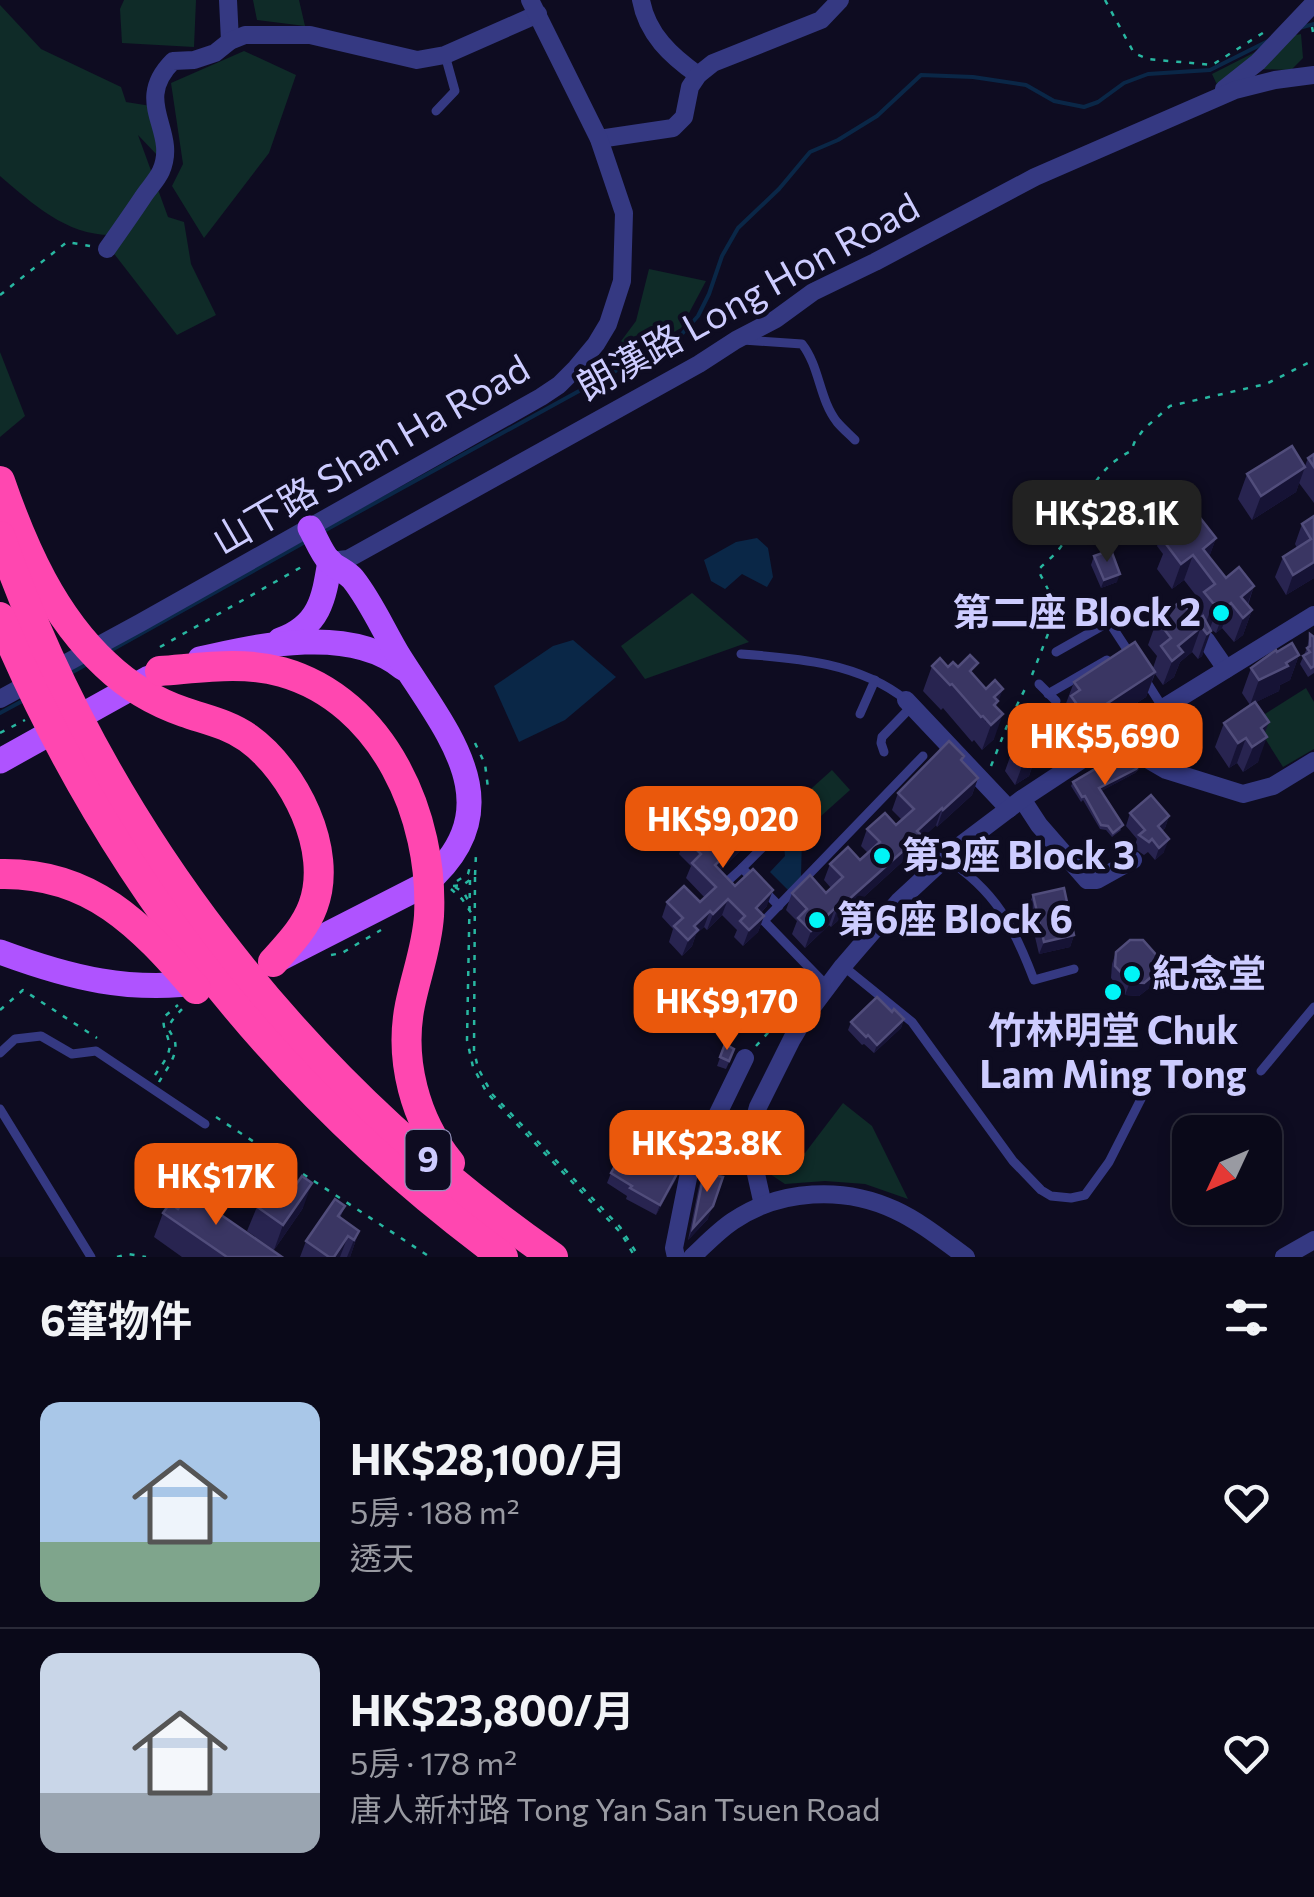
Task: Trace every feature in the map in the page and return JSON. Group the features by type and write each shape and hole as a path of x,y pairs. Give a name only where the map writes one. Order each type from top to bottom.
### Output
{"highway":[{"path":"0,481 21,538 44,584 79,635 107,666 151,682 183,712 246,737 287,779 312,829 317,854 317,893 306,921 264,974"},
{"name":"9","path":"0,536 36,664 124,858 183,959"},
{"name":"9","path":"0,617 36,664"},
{"path":"151,682 230,666 264,668 297,678 341,703 375,736 399,774 441,878 429,911 408,1024 408,1062 418,1107 435,1144 452,1166 550,1255"},
{"name":"9","path":"72,738 224,948 264,974 304,1042 369,1107 465,1191 550,1255"},
{"path":"0,874 56,881 100,898 183,959 201,999"},
{"name":"9","path":"201,999 256,1054 323,1104 437,1206 504,1257"}],"main road":[{"path":"265,646 304,628 316,614 323,600 319,544"},
{"path":"0,952 108,984 147,987 264,974 424,885 444,867 461,841 467,823 470,800 465,768 352,578 319,544"},
{"path":"0,761 194,660 265,646 321,642 364,648 393,660 414,678"}],"street":[{"path":"228,0 230,41"},
{"path":"641,0 652,32 673,57 698,76"},
{"path":"599,140 673,128 684,118 690,87 712,62 821,20 840,0"},
{"name":"朗漢路 Long Hon Road","path":"1206,102 1305,26 1314,3"},
{"path":"107,250 161,170 165,150 155,89 160,74 174,60 194,60 215,53 244,35 310,35 418,60 445,55 534,7"},
{"name":"山下路 Shan Ha Road","path":"0,699 140,624 319,544 559,385 596,344 608,324 622,281 624,212 599,140 534,7"},
{"name":"朗漢路 Long Hon Road","path":"319,544 348,559 699,364 776,319 812,292 1035,177 1234,90 1314,74"},
{"path":"763,1206 752,1156 754,1119 792,1039 843,966 899,901 945,858 1015,804 1113,738 1314,615"},
{"path":"1206,640 1226,669"},
{"path":"909,703 982,780 1039,825 1087,880 1097,880 1133,860"},
{"path":"1113,738 1166,770 1243,794 1272,786 1314,761"},
{"path":"676,1257 674,1248 689,1173 744,1058"},
{"path":"692,1257 730,1222 763,1206 818,1194 882,1204 911,1218 966,1257"},
{"path":"1284,1257 1314,1240"}],"lane":[{"path":"436,111 456,91 445,55"},
{"path":"736,340 802,344 811,355 836,420 855,440"},
{"path":"1056,652 1109,622 1135,662"},
{"path":"1039,684 1052,698 1127,649"},
{"path":"741,654 809,660 862,674 890,687 909,703 882,737 884,752"},
{"path":"1143,676 1162,708"},
{"path":"860,714 875,680"},
{"path":"828,987 764,922 923,756"},
{"path":"730,880 762,848"},
{"path":"945,858 978,881 997,903 1034,980 1074,969"},
{"path":"742,868 780,906"},
{"path":"843,966 912,1022 1013,1161 1051,1196 1085,1195 1109,1162 1141,1099"},
{"path":"1260,1072 1314,1007"},
{"path":"0,1053 15,1039 41,1036 72,1054 96,1050 205,1124"},
{"path":"0,1108 90,1257"}],"path":[{"path":"1105,0 1134,53 1148,59 1212,65 1262,32 1278,27"},
{"path":"1305,26 1314,37"},
{"path":"0,295 67,242 107,250"},
{"path":"982,780 995,760 1055,616 1056,605 1038,570 1063,545 1099,475 1120,456 1132,451 1144,429 1170,406 1266,384 1314,360"},
{"path":"610,369 621,389"},
{"path":"470,869 467,1040 472,1066 504,1113 621,1234 637,1257"},
{"path":"475,876 474,1051 478,1068 492,1094 620,1227 637,1257"},
{"path":"441,878 464,893 470,902"},
{"path":"441,878 474,917"},
{"path":"155,1076 170,1044 164,1032 164,1017 201,999"},
{"path":"158,1083 176,1049 168,1031 170,1021 201,999"},
{"path":"744,1058 784,1014"},
{"path":"117,1257 146,1257"}],"green space":[{"path":"124,0 196,0 194,47 122,43 120,9"},
{"path":"253,0 299,0 305,26 257,20"},
{"path":"0,5 41,49 121,87 126,102 151,106 159,157 138,135 168,217 184,222 191,264 216,315 177,335 105,242 113,235 66,224 0,176"},
{"path":"1301,34 1303,58 1291,70 1258,69 1219,89 1212,74 1285,37"},
{"path":"244,51 296,75 269,153 204,238 172,186 183,164 171,83"},
{"path":"649,269 706,281 681,328 615,366 610,356 636,321"},
{"path":"0,352 25,416 0,437"},
{"path":"692,593 749,642 645,679 621,646"},
{"path":"1306,688 1314,702 1314,749 1283,767 1254,721"},
{"path":"832,770 850,790 811,825 793,805"},
{"path":"843,1103 872,1126 908,1199 865,1184 785,1184 770,1174 762,1151 763,1120 793,1151 805,1153"}],"water":[{"path":"757,538 768,548 773,577 767,587 742,574 725,589 711,581 704,560 736,542"},
{"path":"573,640 616,677 565,720 519,742 494,686 553,646"},
{"path":"790,820 802,833 801,878 789,891 770,872 785,856 784,846 775,834"}],"building":[{"path":"1292,446 1305,467 1261,496 1247,474"},
{"path":"1175,515 1187,529 1201,519 1216,538 1203,549 1226,578 1239,567 1254,586 1241,597 1252,610 1243,618 1231,603 1225,608 1213,603 1204,592 1215,584 1193,555 1181,564 1166,544 1177,536 1166,522"},
{"path":"1314,516 1314,562 1293,575 1283,557 1311,539 1302,524"},
{"path":"1111,550 1120,574 1104,580 1094,556"},
{"path":"1181,601 1201,627 1178,646 1183,652 1172,661 1161,646 1171,638 1157,620"},
{"path":"1203,616 1211,631 1207,634 1197,621"},
{"path":"1310,634 1314,637 1311,668 1303,656 1310,652"},
{"path":"1135,642 1155,672 1035,747 1038,752 1024,761 1014,746 1076,703 1071,696 1080,690 1074,682"},
{"path":"1292,643 1299,655 1286,663 1288,666 1259,680 1251,668"},
{"path":"970,655 978,663 970,671 986,689 995,680 1003,689 994,697 998,701 994,705 1003,714 991,725 932,666 940,658 948,667 953,662 958,667"},
{"path":"1255,702 1269,722 1261,728 1267,737 1252,747 1246,738 1238,743 1224,723"},
{"path":"949,741 978,778 917,831 921,835 811,931 798,918 807,909 792,893 810,875 826,893 843,877 830,864 848,847 860,860 880,842 867,829 885,813 896,825 914,809 898,793"},
{"path":"1122,753 1141,764 1099,788 1123,825 1113,833 1108,826 1101,825 1073,782"},
{"path":"735,791 769,820 760,828 757,825 715,865 735,886 753,869 773,890 756,908 764,916 749,930 740,921 745,916 728,899 694,926 698,930 688,940 674,926 683,918 667,902 684,886 700,902 716,887 692,863 701,854 685,838 701,822 718,839 734,823 719,807"},
{"path":"1151,795 1169,816 1158,826 1169,839 1159,848 1152,839 1149,842 1139,835 1145,830 1130,813"},
{"path":"1064,888 1074,935 1044,942 1033,895"},
{"path":"1130,940 1143,940 1159,958 1157,972 1144,983 1130,982 1115,966 1116,952"},
{"path":"877,997 904,1019 877,1045 851,1022"},
{"path":"725,1044 734,1049 729,1061 720,1057"},
{"path":"652,1144 682,1155 679,1170 660,1205 611,1173 624,1150 649,1162"},
{"path":"274,1171 295,1186 302,1176 312,1183 283,1225 256,1206 272,1183 268,1180"},
{"path":"704,1173 723,1177 713,1206 693,1228"},
{"path":"198,1183 208,1191 201,1201 282,1257 227,1257 163,1213 170,1203 178,1209"},
{"path":"335,1199 345,1206 338,1216 359,1231 354,1240 348,1236 334,1257 329,1257 306,1241"}],"waterway":[{"path":"1299,28 1314,24"},
{"path":"322,532 681,335 698,316 738,228 810,152 877,116 921,75 1026,85 1054,101 1084,107 1148,74 1210,70 1268,41"},
{"path":"108,652 305,542"},
{"path":"69,674 87,664"},
{"path":"0,713 26,699"}],"place":[{"name":"第二座 Block 2","path":"1221,613"},
{"name":"第3座 Block 3","path":"882,856"},
{"name":"第6座 Block 6","path":"817,920"},
{"name":"紀念堂","path":"1132,974"},
{"name":"竹林明堂 Chuk Lam Ming Tong","path":"1113,992"}]}
